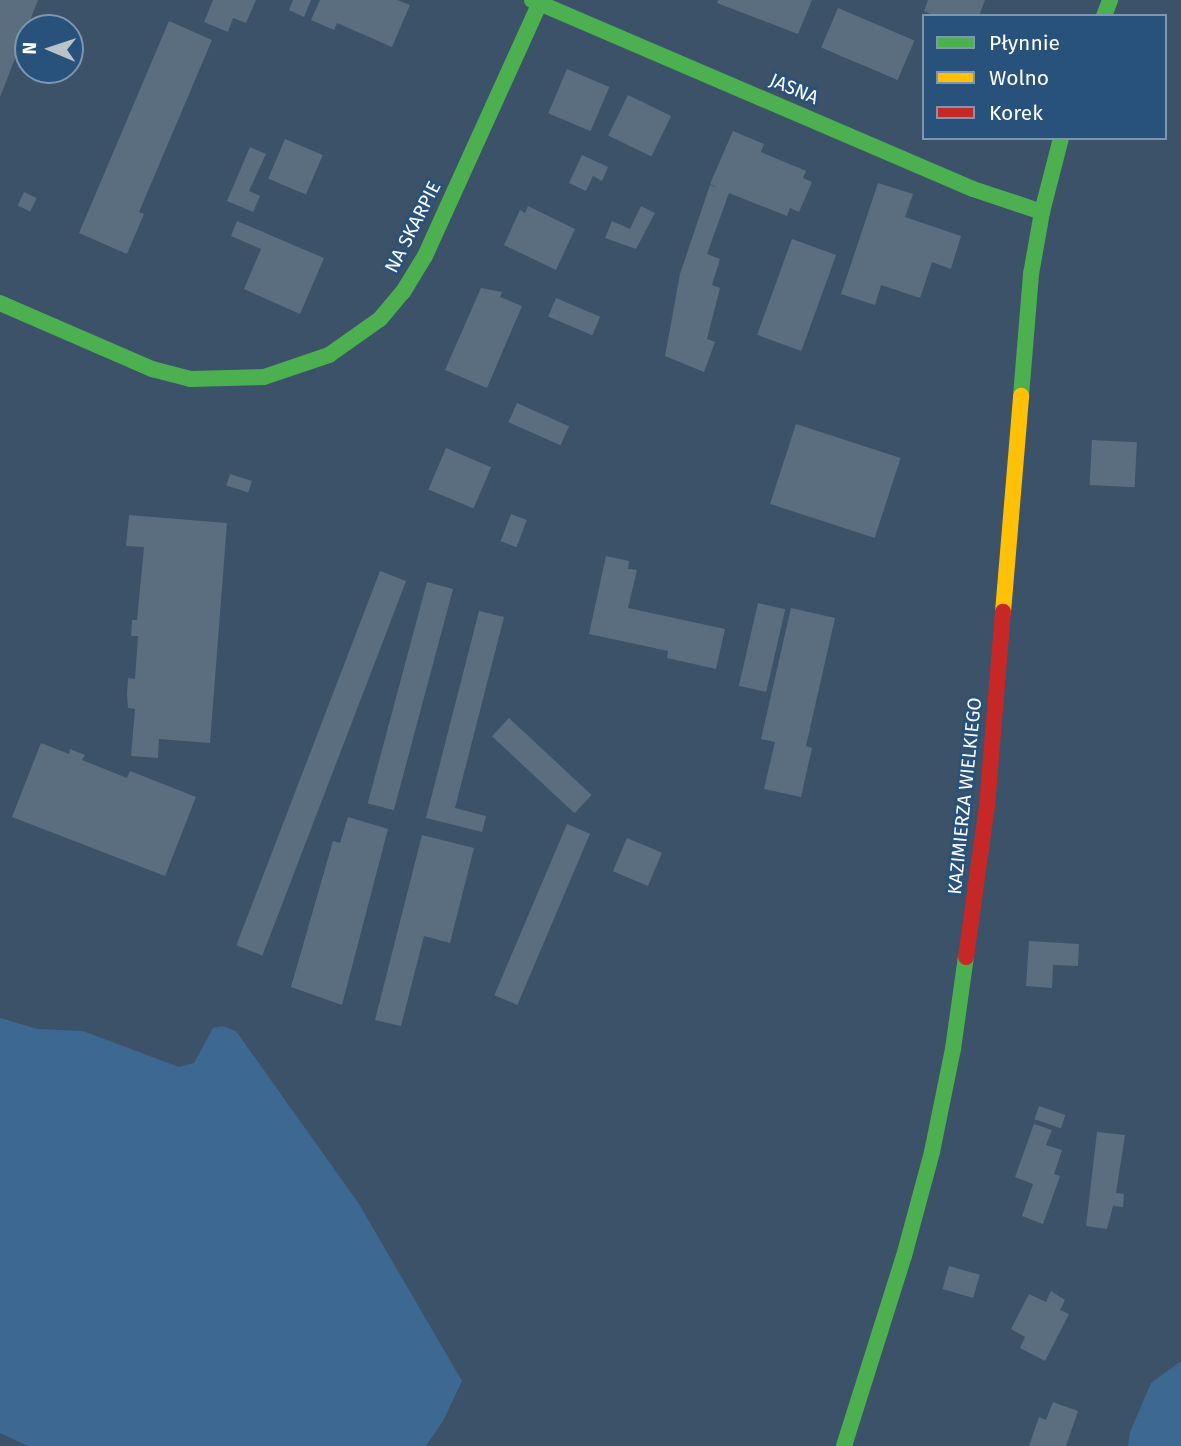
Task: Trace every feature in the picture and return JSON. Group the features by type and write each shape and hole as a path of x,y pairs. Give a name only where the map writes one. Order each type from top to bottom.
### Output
{"street":[{"name":"JASNA","path":"537,1 973,189 1042,212"},
{"name":"NA SKARPIE","path":"0,303 152,369 191,379 264,377 329,355 380,319 403,292 425,256 537,1"},
{"name":"KAZIMIERZA WIELKIEGO","path":"844,1446 904,1256 932,1152 953,1049 987,806 1025,329 1042,212 1060,140"}],"shaded area":[{"path":"0,1018 38,1029 83,1031 179,1067 194,1063 213,1028 222,1026 236,1031 359,1204 462,1381 443,1421 426,1446 28,1446 0,1433"},
{"path":"1181,1361 1181,1446 1128,1446 1130,1432 1151,1383"}],"building":[{"path":"0,0 38,0 33,14 14,14 14,61 0,97"},
{"path":"213,0 256,0 246,23 233,18 228,32 204,22"},
{"path":"293,0 311,0 304,17 289,10"},
{"path":"320,0 397,0 410,5 392,47 337,23 334,30 311,20"},
{"path":"718,0 812,0 798,34 717,3"},
{"path":"928,0 985,0 980,14 931,14 924,11"},
{"path":"838,8 914,40 898,80 821,48"},
{"path":"169,21 212,40 139,212 144,214 127,254 79,233"},
{"path":"567,69 609,87 591,131 548,113"},
{"path":"628,95 671,116 651,156 608,135"},
{"path":"733,131 764,144 761,152 806,171 803,178 812,182 799,212 790,208 787,216 729,193 707,254 720,259 712,285 720,288 707,339 715,342 704,372 665,356 680,274 710,185 718,188 710,184"},
{"path":"285,139 323,155 306,195 268,179"},
{"path":"250,147 266,154 249,191 260,196 253,212 227,201"},
{"path":"582,155 608,167 602,181 593,176 586,191 569,183"},
{"path":"878,183 913,194 905,217 961,236 951,269 932,262 920,298 881,285 875,305 841,294"},
{"path":"24,192 37,198 30,212 18,206"},
{"path":"528,206 575,229 556,270 504,245 520,210 525,213"},
{"path":"641,206 655,213 636,249 605,238 612,221 630,229"},
{"path":"237,221 324,258 300,314 244,289 261,249 231,236"},
{"path":"792,239 836,255 801,351 757,335"},
{"path":"481,288 502,292 500,297 522,306 487,388 445,370"},
{"path":"556,298 600,317 592,335 548,316"},
{"path":"517,403 569,426 561,445 508,422"},
{"path":"796,424 901,458 875,538 770,504"},
{"path":"1092,440 1137,442 1135,487 1090,485"},
{"path":"446,448 491,467 474,509 428,489"},
{"path":"230,474 252,481 248,493 226,485"},
{"path":"511,514 527,520 516,547 501,541"},
{"path":"129,515 227,523 210,743 159,739 158,758 131,756 135,709 128,708 127,694 128,678 135,679 138,636 131,636 132,620 137,620 144,547 126,546"},
{"path":"606,556 629,561 628,569 637,570 628,608 725,629 716,669 667,658 668,651 589,634"},
{"path":"380,571 406,581 262,955 236,945"},
{"path":"427,582 453,589 394,810 368,803"},
{"path":"758,603 785,609 766,692 739,686"},
{"path":"791,608 835,618 806,746 812,748 801,797 764,789 775,742 761,739"},
{"path":"479,611 504,617 455,808 486,816 482,832 426,818"},
{"path":"509,718 592,795 575,813 492,736"},
{"path":"41,743 69,754 70,749 85,755 82,760 127,778 130,771 196,797 165,876 12,817"},
{"path":"348,817 388,829 342,1005 291,987 333,841 340,843"},
{"path":"567,824 590,834 517,1005 494,995"},
{"path":"422,835 474,848 450,943 424,936 401,1026 375,1020"},
{"path":"627,838 662,853 648,886 613,871"},
{"path":"1029,941 1079,944 1078,966 1053,965 1052,988 1026,986"},
{"path":"1039,1106 1065,1115 1061,1128 1034,1119"},
{"path":"1034,1124 1052,1130 1046,1145 1062,1150 1054,1174 1060,1176 1043,1224 1022,1216 1033,1184 1015,1177"},
{"path":"1097,1132 1125,1135 1116,1193 1124,1194 1123,1207 1113,1206 1107,1229 1086,1226"},
{"path":"949,1266 980,1275 973,1298 942,1289"},
{"path":"1051,1291 1065,1300 1060,1310 1069,1314 1045,1361 1020,1348 1025,1337 1011,1329 1029,1294 1046,1302"},
{"path":"1053,1402 1078,1411 1066,1446 1029,1446 1039,1417 1046,1420"}],"traffic: fast":[{"path":"532,0 973,189 1042,212"},
{"path":"0,303 152,369 191,379 264,377 329,355 380,319 403,292 425,256 541,0"},
{"path":"1105,14 1110,0"},
{"path":"1021,396 1031,274 1042,212 1060,140"},
{"path":"844,1446 904,1256 932,1152 953,1049 966,957"}],"traffic: slow":[{"path":"1003,612 1021,396"}],"traffic: jam":[{"path":"966,957 987,806 1003,612"}]}
